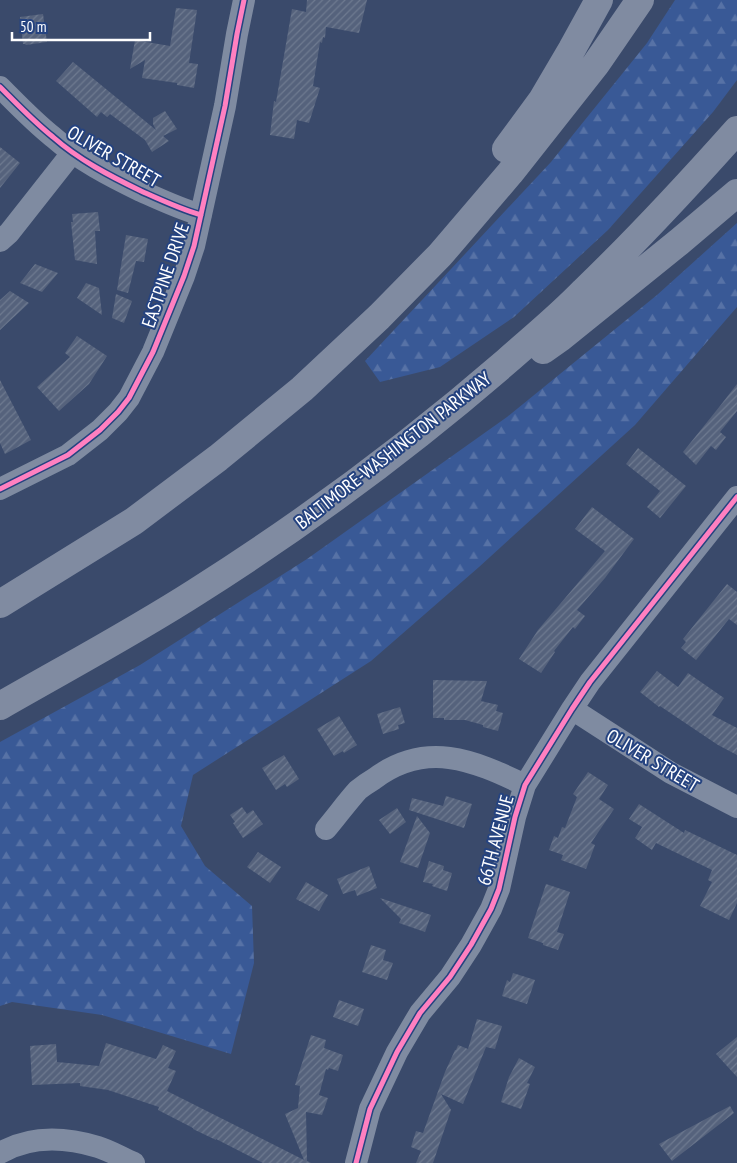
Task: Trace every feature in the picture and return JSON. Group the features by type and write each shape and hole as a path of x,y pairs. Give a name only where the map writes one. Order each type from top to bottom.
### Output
{"highway":[{"path":"218,458 370,302 460,204 511,144 542,100 599,0"},
{"path":"0,604 134,521 218,458 309,382 380,317 440,255 499,186 596,64 640,0"},
{"name":"BALTIMORE-WASHINGTON PARKWAY","path":"0,706 126,636 198,592 281,536 380,464 473,390 583,293 657,217 737,130"},
{"path":"380,464 560,338 737,193"}],"street":[{"name":"EASTPINE DRIVE","path":"0,489 68,455 100,430 128,398 153,352 169,316 194,246 225,106 244,0"},
{"name":"OLIVER STREET","path":"0,87 51,137 72,153 131,186 184,210 201,215"},
{"path":"0,241 9,233 72,153"},
{"name":"66TH AVENUE","path":"356,1163 370,1109 397,1052 420,1013 450,977 466,953 482,927 500,889 515,817 526,785 572,708 590,682 737,497"},
{"name":"OLIVER STREET","path":"572,708 671,773 737,807"},
{"name":"66TH AVENUE","path":"326,829 359,790 383,772 406,761 430,756 473,762 526,785"},
{"path":"0,1153 12,1146 42,1139 70,1140 99,1148 134,1163"}],"green space":[{"path":"675,0 737,0 737,80 713,112 608,230 514,317 440,367 380,382 365,361 551,162 647,43"},
{"path":"737,223 737,307 635,425 479,567 371,661 193,775 181,826 205,866 252,906 254,963 231,1054 102,1015 12,1002 0,1006 0,742 140,665 307,559 507,417 657,295"}],"building":[{"path":"307,0 367,0 359,33 326,27 325,38 323,37 322,43 320,42 313,86 320,88 309,123 297,120 294,139 270,135 274,101 276,102 292,9 306,12"},
{"path":"176,8 197,10 189,63 198,64 194,88 177,85 177,83 142,78 145,60 130,69 135,40 170,46"},
{"path":"43,14 47,42 23,44 20,17"},
{"path":"73,62 156,130 153,118 165,111 177,129 163,136 169,141 152,152 145,140 110,114 107,117 101,112 97,117 56,81"},
{"path":"0,147 20,163 0,188"},
{"path":"98,212 100,231 95,231 97,264 75,260 71,222 73,222 72,214"},
{"path":"126,235 148,239 144,262 136,261 128,293 117,290"},
{"path":"35,264 58,273 42,292 20,283"},
{"path":"86,283 99,288 102,315 77,298"},
{"path":"10,291 29,303 0,330 0,300"},
{"path":"116,294 132,301 124,323 112,318"},
{"path":"77,336 107,356 89,384 59,411 37,387 70,357 65,353"},
{"path":"0,380 31,440 5,454 0,443"},
{"path":"737,384 737,411 720,432 726,437 716,450 711,446 696,465 683,452"},
{"path":"638,448 686,486 660,518 647,507 660,491 626,464"},
{"path":"592,507 634,539 605,578 577,610 585,616 575,629 573,627 554,651 541,673 519,659 538,630 605,551 575,529"},
{"path":"727,584 737,592 737,625 729,619 696,660 681,648 686,642 683,639"},
{"path":"657,671 678,687 688,673 724,698 712,715 737,728 737,755 659,707 640,692"},
{"path":"433,680 487,681 481,701 498,705 496,711 503,713 498,731 465,720 433,718"},
{"path":"400,707 405,723 398,725 399,729 383,734 377,714"},
{"path":"339,716 357,745 344,753 343,751 334,756 317,729"},
{"path":"284,755 299,779 287,787 285,784 276,790 262,768"},
{"path":"588,772 608,785 599,799 614,809 591,843 595,845 586,869 561,860 563,855 549,850 554,836 558,838 562,827 565,828 577,797 573,794"},
{"path":"446,796 472,804 464,828 409,810 412,798 443,806"},
{"path":"639,804 684,833 685,830 737,855 737,903 729,920 700,906 712,882 708,880 712,870 656,843 652,850 635,838 642,827 629,819"},
{"path":"242,807 247,814 253,810 263,824 243,838 230,815"},
{"path":"397,808 406,822 390,834 379,820"},
{"path":"417,816 430,833 418,868 400,862"},
{"path":"258,852 281,867 270,883 247,867"},
{"path":"429,861 444,866 443,870 452,873 447,891 432,886 433,884 423,882"},
{"path":"369,866 377,888 357,896 355,890 343,894 337,879"},
{"path":"306,882 328,895 319,911 296,899"},
{"path":"546,884 570,892 557,932 564,934 558,950 528,938"},
{"path":"380,898 431,915 425,932 399,923 401,919"},
{"path":"371,945 386,950 383,960 393,963 387,980 362,972"},
{"path":"513,973 535,980 527,1004 502,996 507,980 510,982"},
{"path":"339,1000 364,1009 358,1026 333,1017"},
{"path":"477,1019 502,1026 495,1049 486,1047 463,1104 441,1094 451,1110 433,1163 416,1163 421,1151 411,1147 416,1131 423,1133 455,1050 458,1045 468,1049"},
{"path":"311,1035 326,1040 324,1048 343,1055 338,1071 326,1069 319,1095 328,1098 322,1115 306,1112 307,1161 311,1163 263,1163 193,1129 158,1110 159,1107 108,1090 80,1086 80,1083 32,1085 30,1046 56,1044 57,1062 99,1066 106,1043 156,1059 163,1045 176,1051 168,1068 176,1071 167,1091 304,1160 285,1114 298,1108 300,1086 295,1085"},
{"path":"737,1037 737,1077 716,1054"},
{"path":"519,1058 535,1067 527,1083 530,1084 521,1109 501,1102 509,1077"},
{"path":"730,1106 734,1113 672,1161 659,1144"}],"cycle path":[{"path":"0,489 68,455 100,430 129,398 153,352 194,246 225,106 244,0"},
{"path":"0,87 46,131 84,160 141,191 201,215"},
{"path":"356,1163 370,1109 397,1052 420,1013 450,977 491,909 499,889 515,817 525,785 590,682 737,497"}]}
